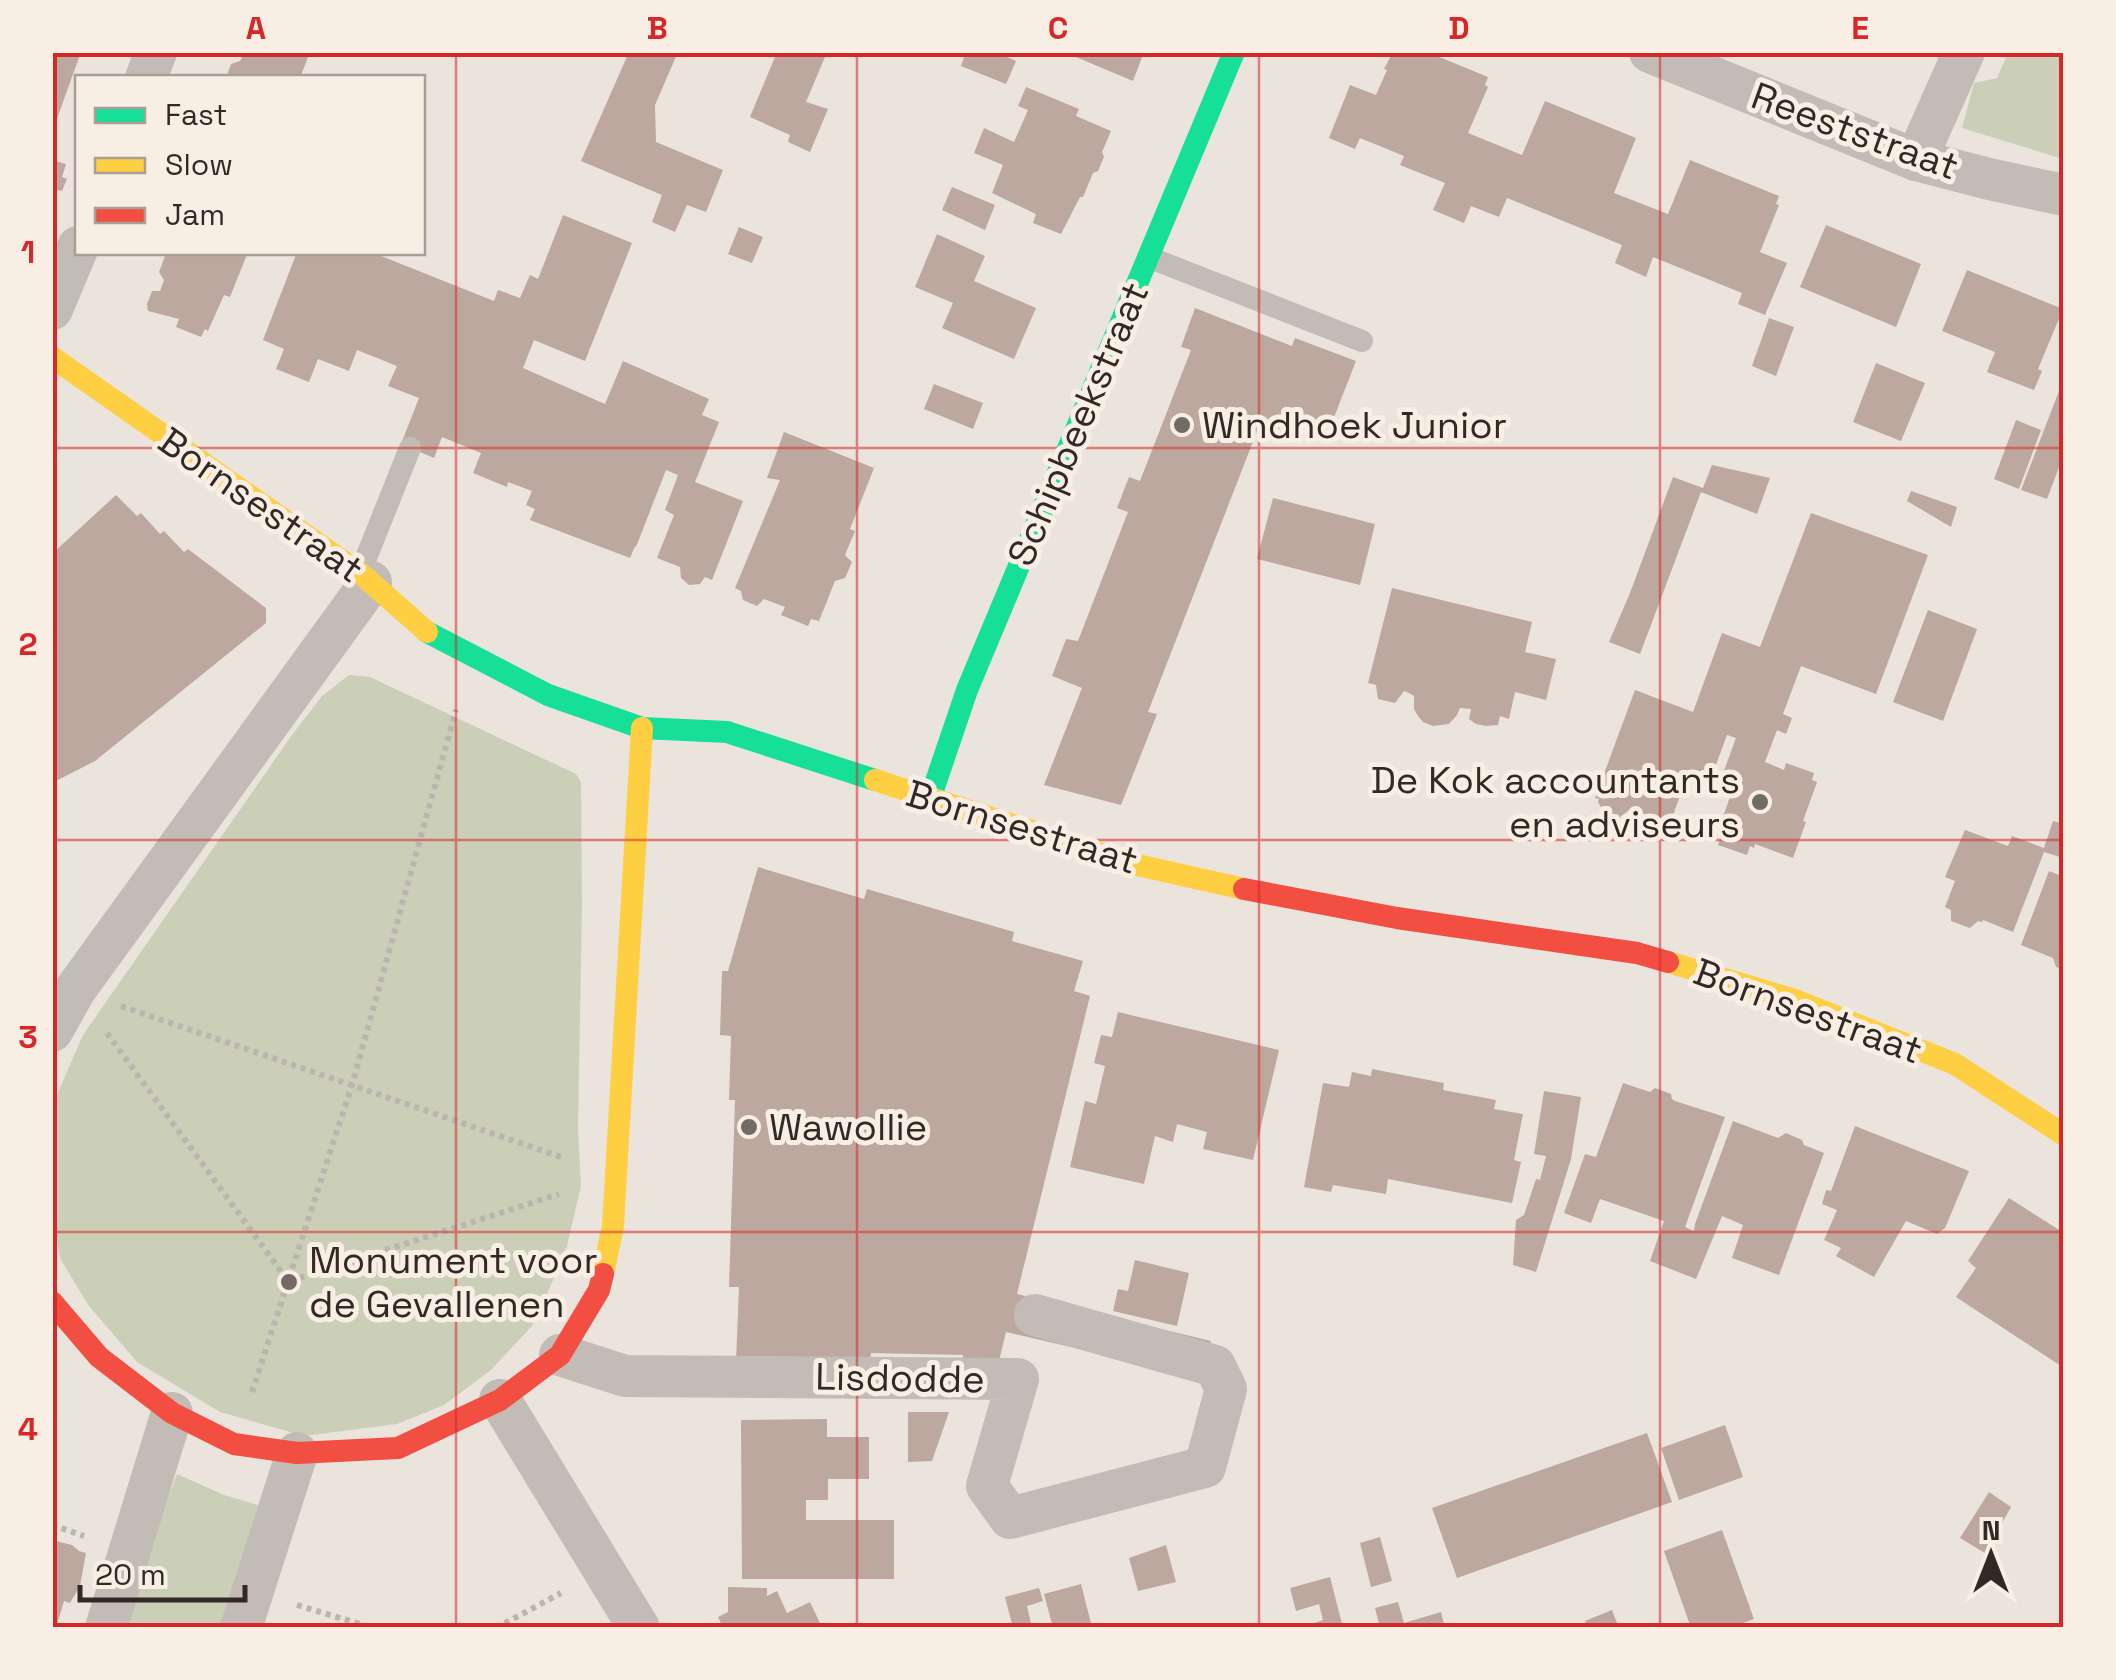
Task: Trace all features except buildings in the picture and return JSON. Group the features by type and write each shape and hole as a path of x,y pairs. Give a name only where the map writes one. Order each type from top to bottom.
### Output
{"street":[{"name":"Schipbeekstraat","path":"930,799 967,690 1234,52"},
{"name":"Reeststraat","path":"1650,52 1916,160 2064,195"},
{"path":"1916,160 1964,52"},
{"path":"52,309 75,254"},
{"name":"Bornsestraat","path":"52,356 89,386 366,578 427,632 548,695 642,728 727,732 1134,864 1398,918 1636,953 1672,963 1794,1000 1955,1064 2064,1135"},
{"path":"52,1031 75,990 366,578"},
{"path":"52,1302 100,1357 172,1414 234,1444 298,1453 398,1448 500,1400 560,1354 599,1290 613,1226 642,728"},
{"name":"Lisdodde","path":"560,1354 625,1376 1018,1380 987,1486 1010,1518 1205,1467 1226,1388 1215,1366 1035,1315"},
{"path":"500,1400 638,1628"},
{"path":"106,1628 172,1414"},
{"path":"246,1610 298,1453"}],"lane":[{"path":"1148,256 1362,341"},
{"path":"366,578 410,448"}],"path":[{"path":"234,1444 352,1084 470,655"},
{"path":"75,990 617,1176"},
{"path":"75,990 289,1282"},
{"path":"289,1282 617,1176"},
{"path":"496,1628 604,1570"},
{"path":"246,1610 373,1628"}],"green space":[{"path":"2008,53 2063,53 2063,159 1962,128 1974,83 1997,78"},
{"path":"349,675 370,677 576,774 581,782 581,1186 567,1246 532,1326 491,1370 444,1405 397,1424 304,1436 220,1412 137,1362 89,1306 61,1260 52,1221 52,1124 56,1097 83,1035 292,735 322,696"},
{"path":"177,1474 258,1505 222,1627 124,1628 138,1578"}],"traffic: fast":[{"path":"930,799 967,690 1234,52"},
{"path":"427,632 548,695 642,728 727,732 875,780"}],"traffic: slow":[{"path":"52,357 360,573 427,632"},
{"path":"603,1274 613,1226 642,728"},
{"path":"875,780 1133,864 1244,889"},
{"path":"1668,962 1795,1000 1955,1064 2064,1135"}],"traffic: jam":[{"path":"1244,889 1397,918 1637,953 1668,962"},
{"path":"52,1302 99,1357 172,1413 234,1444 297,1453 398,1448 500,1400 560,1355 599,1290 603,1274"}],"place":[{"name":"Windhoek Junior","path":"1182,425"},
{"name":"De Kok accountants en adviseurs","path":"1760,802"},
{"name":"Wawollie","path":"749,1127"},
{"name":"Monument voor de Gevallenen","path":"289,1282"}]}
